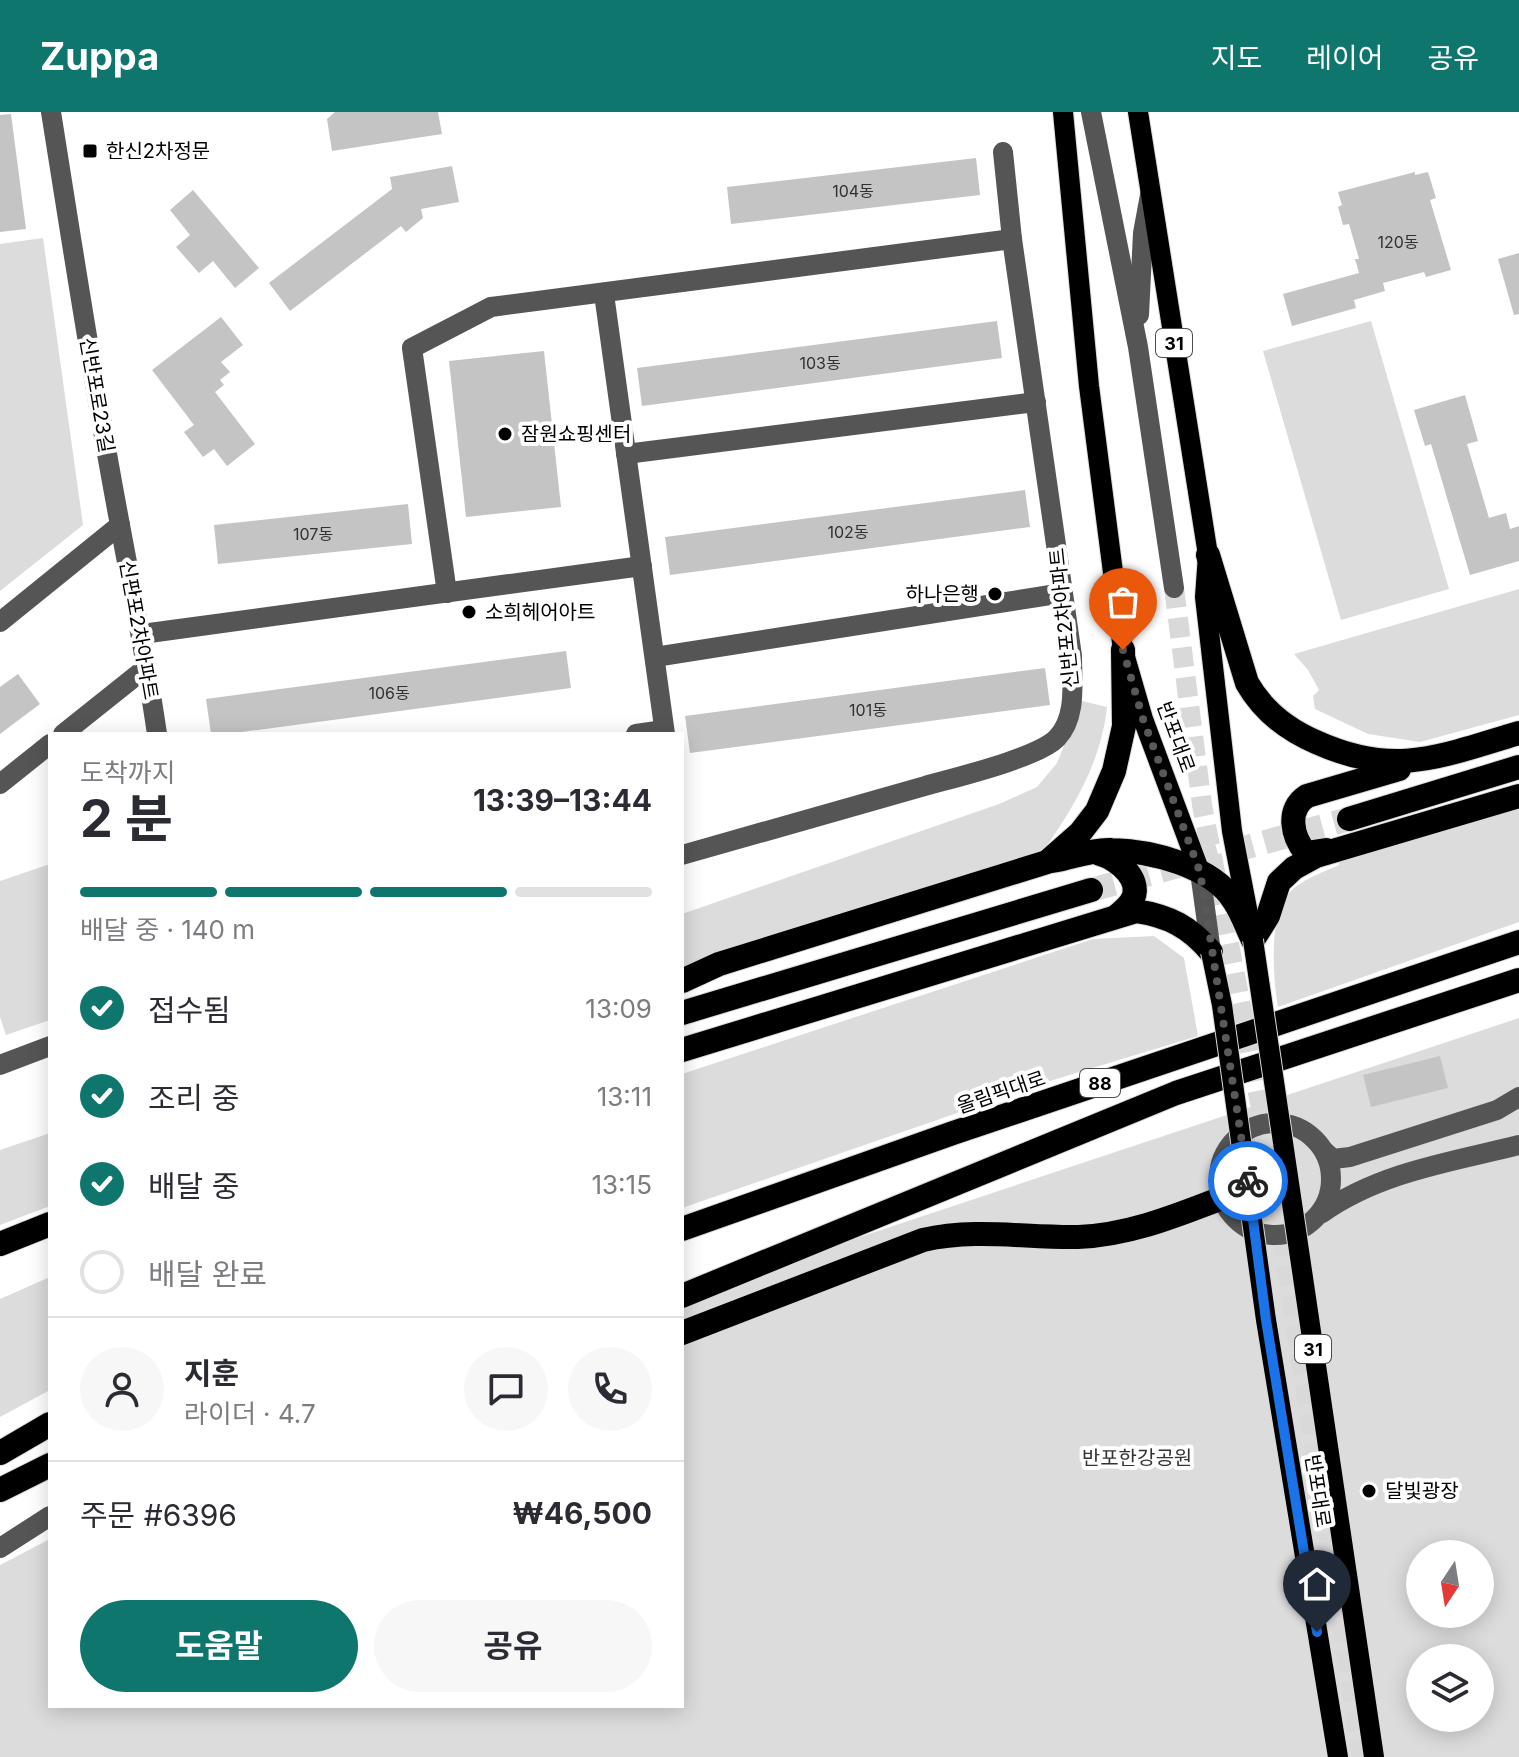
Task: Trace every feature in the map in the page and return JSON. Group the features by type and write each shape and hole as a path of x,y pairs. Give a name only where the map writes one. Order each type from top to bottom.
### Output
{"highway":[{"path":"1208,555 1247,683 1270,714 1303,736 1348,756 1391,762 1428,760"},
{"path":"1047,862 1080,833 1097,811 1114,771 1124,726 1123,650"},
{"path":"1346,848 1306,853 1298,844 1294,828 1293,813 1299,801 1307,796 1519,733"},
{"path":"1349,819 1519,767"},
{"path":"1253,940 1268,916 1279,882 1294,868 1316,856 1519,796"},
{"path":"684,980 719,964 1047,862 1111,850 1142,854 1200,872 1218,883 1234,900 1253,940"},
{"path":"1091,852 1109,856 1127,869 1134,895 1131,903 1117,916"},
{"path":"684,1012 1091,890"},
{"path":"684,1049 1136,911 1167,918 1196,934 1211,952"},
{"name":"올림픽대로","path":"684,1228 953,1133 1519,942"},
{"path":"684,1295 1176,1093 1418,975"},
{"path":"1176,1093 1519,980"},
{"path":"684,1332 923,1240 961,1233 1078,1237 1101,1234 1155,1224 1222,1198"},
{"path":"0,1244 48,1225"},
{"path":"0,1453 48,1425"},
{"path":"0,1490 48,1466"}],"main road":[{"name":"반포대로","path":"1063,112 1090,395 1123,650 1143,719 1200,872"},
{"name":"31","path":"1129,112 1140,121"},
{"name":"반포대로","path":"1140,121 1208,555 1205,597 1232,831 1253,940 1374,1757"},
{"name":"반포대로","path":"1211,952 1222,1005 1268,1336 1338,1757"}],"street":[{"name":"신반포로23길","path":"51,112 120,525"},
{"path":"1091,112 1138,347 1174,588"},
{"name":"신반포2차아파트","path":"684,854 992,767 1044,748 1056,740 1064,728 1072,696 1072,656 1012,239 1003,152"},
{"path":"1138,347 1143,233 1150,195"},
{"path":"447,593 412,348 491,307 1012,239"},
{"path":"604,294 665,732"},
{"path":"626,454 1036,402"},
{"path":"0,622 120,525"},
{"name":"신판포2차아파트","path":"120,525 142,634 157,732"},
{"path":"142,634 642,566"},
{"path":"655,657 1063,593"},
{"path":"66,732 147,667"},
{"path":"0,784 48,746"},
{"name":"반포대로","path":"1200,872 1211,952"},
{"path":"0,1065 48,1047"},
{"path":"1519,1097 1497,1110 1350,1157 1333,1159 1313,1137 1290,1125 1264,1124 1249,1129 1235,1139 1220,1166 1218,1183 1229,1213 1241,1224 1269,1236 1293,1234 1357,1191 1385,1178 1519,1145"},
{"path":"1319,1215 1329,1195 1331,1172 1324,1151"},
{"path":"0,1548 48,1517"}],"green space":[{"path":"43,238 83,525 0,591 0,244"},
{"path":"1371,321 1449,589 1341,620 1263,351"},
{"path":"1519,589 1519,715 1420,742 1368,734 1315,709 1313,696 1319,690 1294,654"},
{"path":"1082,701 1107,707 1099,747 1084,785 1041,854 684,969 684,913 999,804 1037,787 1057,763"},
{"path":"1519,806 1519,922 1278,1007 1275,935 1281,907 1291,891 1339,865 1338,857"},
{"path":"48,865 48,1021 6,1035 0,1017 0,881"},
{"path":"1154,936 1184,958 1198,1036 1053,1080 684,1207 684,1073 1093,939"},
{"name":"반포한강공원","path":"1519,1018 1519,1757 0,1757 0,1565 48,1540 48,1708 684,1708 684,1295"},
{"path":"48,1134 48,1207 0,1225 0,1150"},
{"path":"48,1278 48,1391 0,1417 0,1299"}],"building":[{"path":"335,112 438,112 442,134 332,151 327,119"},
{"path":"11,114 26,229 0,232 0,115"},
{"path":"976,158 980,195 731,224 727,187"},
{"path":"452,166 459,202 421,209 423,218 406,232 401,226 290,311 269,283 392,189 390,177"},
{"path":"1415,172 1415,175 1428,172 1436,198 1430,200 1451,270 1426,277 1424,272 1383,283 1385,291 1354,300 1356,308 1292,326 1283,294 1359,273 1355,259 1359,259 1349,224 1343,225 1338,207 1342,205 1338,192"},
{"path":"193,190 259,268 235,288 213,261 199,273 176,247 190,235 170,210"},
{"path":"1519,253 1519,314 1514,315 1498,259"},
{"path":"221,317 243,345 221,362 230,372 220,380 224,385 215,392 255,444 227,466 214,449 203,457 184,432 194,425 152,370"},
{"path":"997,321 1002,358 642,406 637,368"},
{"name":"잠원쇼핑센터","path":"544,351 561,507 466,517 449,361"},
{"path":"1465,395 1478,441 1467,444 1489,518 1506,513 1510,529 1519,526 1519,561 1470,575 1431,444 1425,446 1414,410"},
{"path":"1025,490 1030,527 670,575 665,537"},
{"path":"408,504 412,544 218,564 214,525"},
{"path":"566,651 571,688 242,732 211,732 206,699"},
{"path":"1045,668 1050,705 690,753 685,716"},
{"path":"18,674 40,704 0,734 0,687"},
{"path":"1440,1056 1448,1088 1371,1107 1363,1075"}],"tunnel":[{"path":"1174,588 1202,805 1264,1124"},
{"path":"1091,890 1349,819"},
{"path":"1282,1236 1362,1757"}],"way so far":[{"path":"1123,650 1143,719 1200,872 1248,1181"}],"place":[{"name":"한신2차정문","path":"90,151"},
{"name":"잠원쇼핑센터","path":"505,434"},
{"name":"하나은행","path":"995,594"},
{"name":"소희헤어아트","path":"469,612"},
{"name":"달빛광장","path":"1369,1491"}],"route":[{"path":"1248,1181 1266,1320 1317,1632"}]}
